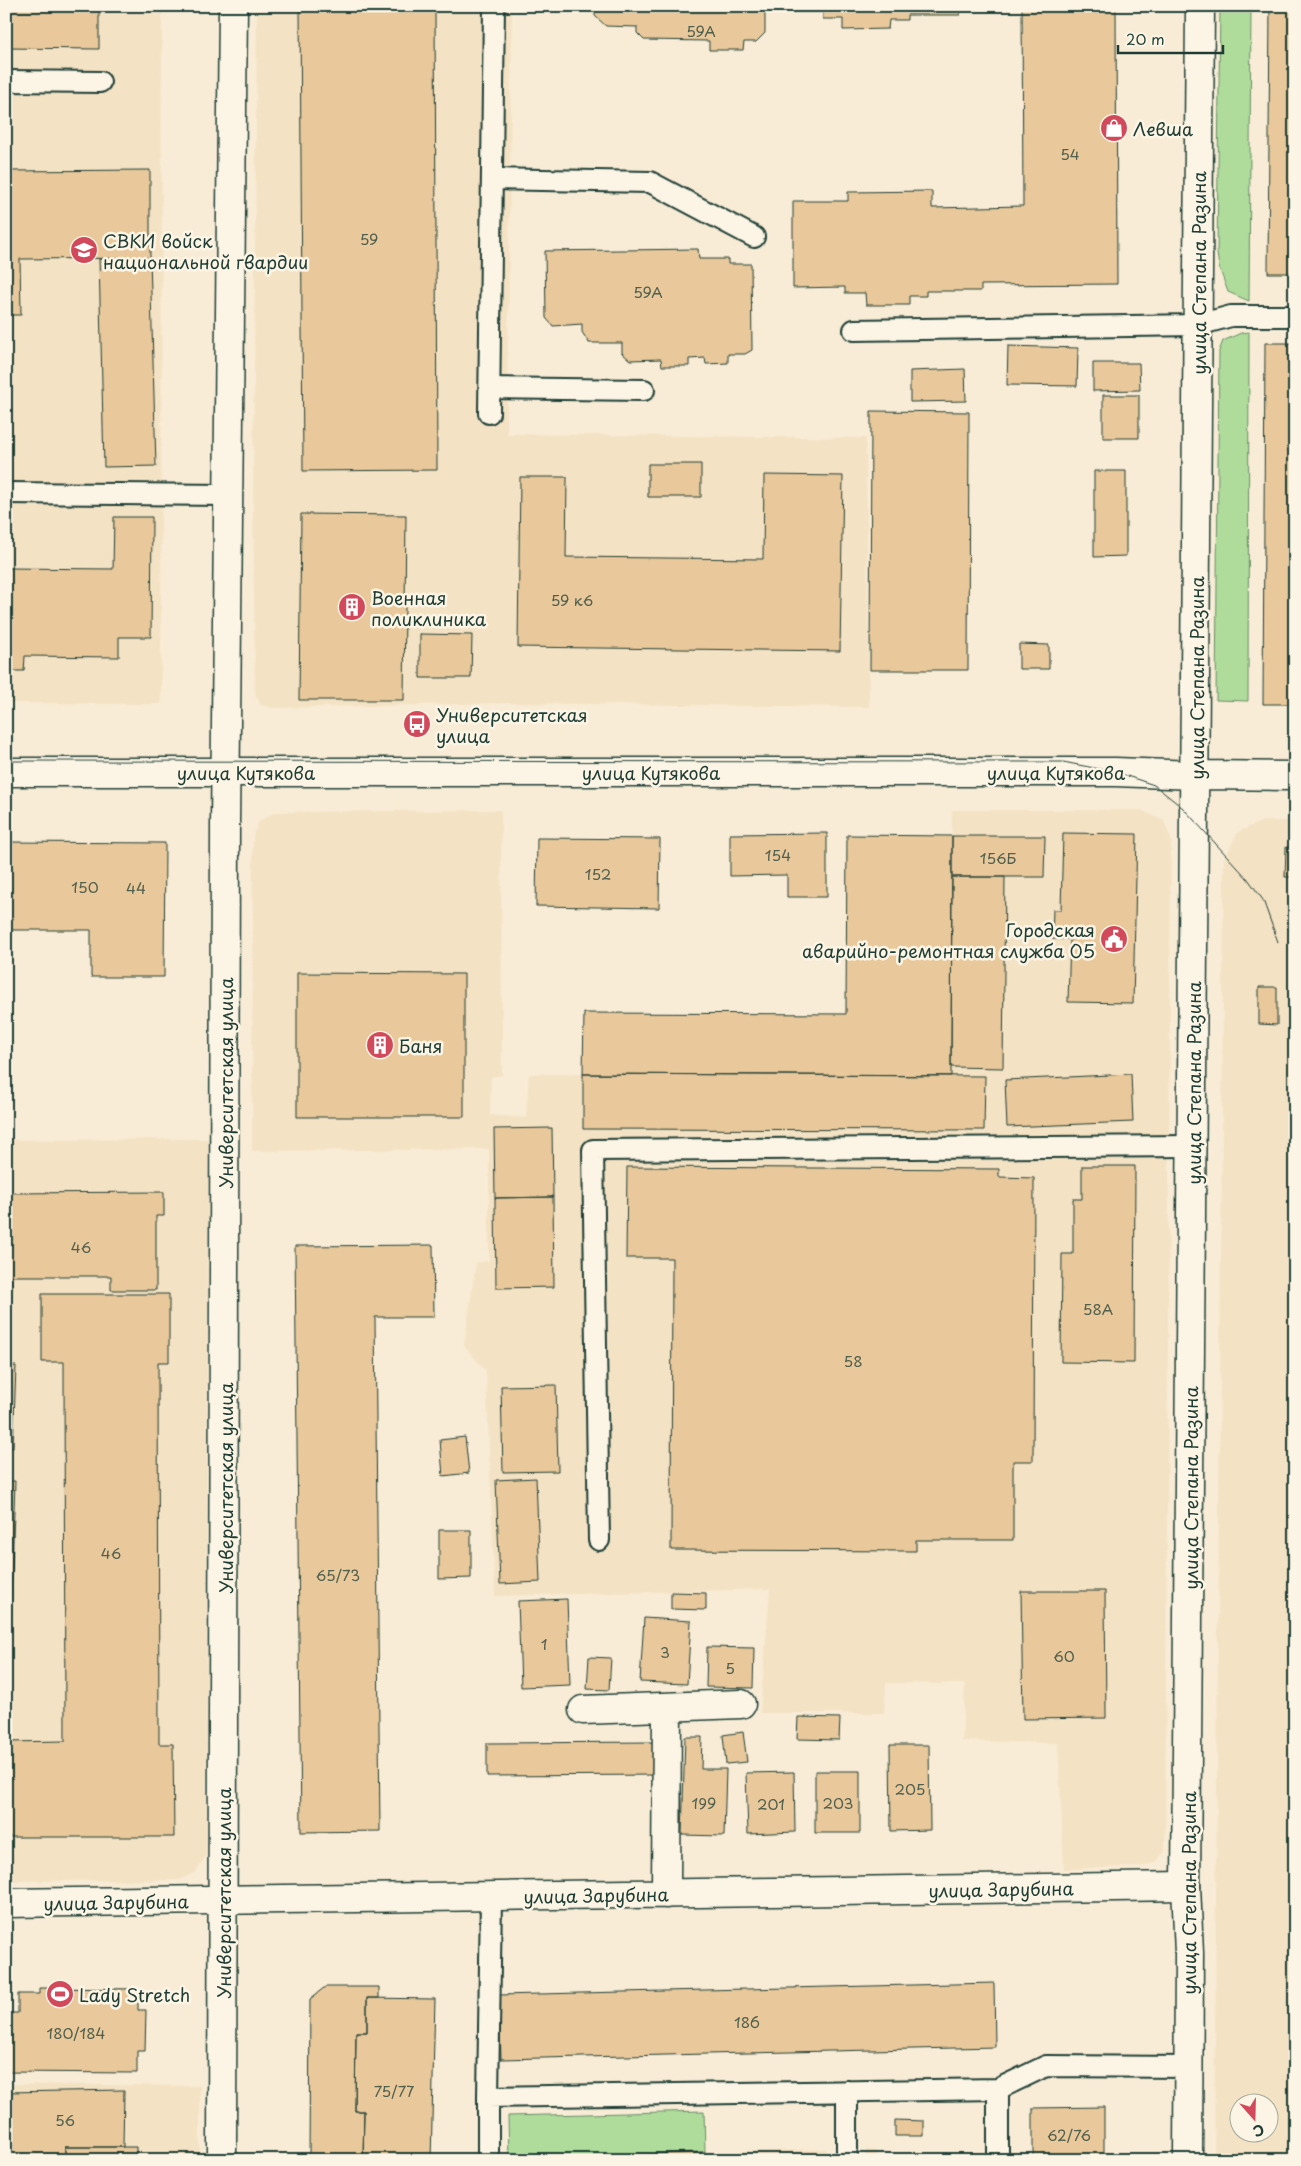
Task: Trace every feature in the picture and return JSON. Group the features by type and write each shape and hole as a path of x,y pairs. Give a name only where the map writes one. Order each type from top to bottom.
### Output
{"street":[{"name":"Университетская улица","path":"222,2160 225,772 233,6"},
{"name":"улица Степана Разина","path":"1188,2160 1186,1886 1200,6"},
{"name":"улица Кутякова","path":"6,772 1115,772 1295,776"},
{"path":"583,1710 741,1704"},
{"path":"666,1894 667,1708"},
{"name":"улица Зарубина","path":"6,1904 1186,1886"}],"lane":[{"path":"489,413 494,6"},
{"path":"6,81 100,82"},
{"path":"492,179 650,182 754,237"},
{"path":"854,330 1198,325 1231,316 1295,316"},
{"path":"490,388 644,390"},
{"path":"6,493 228,495"},
{"path":"599,1540 593,1150 1192,1146"},
{"path":"488,2160 491,1897"},
{"path":"488,2097 998,2089 1046,2066 1188,2066"},
{"path":"998,2089 998,2160"},
{"path":"847,2092 847,2160"}],"shaded area":[{"name":"СВКИ войск национальной гвардии","path":"6,6 162,6 161,704 6,703"},
{"path":"257,6 512,6 507,434 866,438 869,707 507,703 271,708 261,705 255,694 253,498"},
{"path":"501,810 502,1075 491,1077 490,1115 526,1118 529,1074 951,1076 952,810 1141,810 1164,821 1171,839 1165,1851 1156,1862 1140,1867 1064,1869 1058,1743 962,1741 965,1684 886,1683 884,1713 760,1713 770,1589 495,1596 486,1371 464,1346 476,1263 489,1261 489,1149 252,1151 253,836 259,821 275,812"},
{"path":"1263,821 1295,821 1295,2160 1214,2160 1224,860 1238,832"},
{"path":"208,1139 206,1856 196,1872 179,1880 6,1881 6,1140"},
{"path":"6,2084 200,2086 200,2160 6,2160"},
{"path":"826,2149 828,2156 847,2159 865,2156 866,2150 877,2151 878,2160 639,2160 638,2155"}],"green space":[{"path":"1220,6 1251,6 1249,301 1228,292 1219,267 1217,253"},
{"path":"1249,332 1248,701 1216,700 1219,351 1223,341 1241,333"},
{"path":"704,2111 705,2152 639,2155 639,2160 509,2160 508,2116"}],"building":[{"path":"6,6 99,6 99,49 6,48"},
{"path":"300,6 435,6 437,470 303,471"},
{"path":"567,6 765,6 765,33 756,42 744,42 743,50 709,50 709,41 644,40 637,33 637,27 606,26 595,16 595,7"},
{"path":"776,6 960,6 960,15 907,15 907,20 889,20 888,29 843,30 843,19 823,19 823,12 776,12"},
{"path":"1022,6 1116,6 1117,284 981,285 981,291 926,291 926,296 909,296 909,305 866,305 865,293 845,293 845,287 793,288 793,201 848,201 848,192 932,191 932,208 1023,206"},
{"path":"1270,6 1295,6 1295,273 1268,273"},
{"path":"150,170 150,258 20,259 21,315 6,315 6,171"},
{"path":"698,249 699,259 728,259 728,264 751,264 752,350 745,354 728,354 728,363 706,364 705,358 689,359 689,366 662,366 661,359 630,360 622,353 622,343 589,343 582,332 582,324 553,326 546,318 545,251"},
{"path":"150,258 156,466 104,467 99,259"},
{"path":"1265,343 1295,343 1295,704 1263,704"},
{"path":"1008,346 1078,348 1077,386 1007,385"},
{"path":"1093,363 1139,363 1140,390 1093,391"},
{"path":"965,369 966,401 910,402 910,371"},
{"path":"1103,395 1139,395 1139,438 1103,438"},
{"path":"871,411 969,412 968,670 870,670"},
{"path":"648,464 701,464 701,497 648,497"},
{"path":"1094,471 1126,471 1126,556 1094,557"},
{"path":"764,475 843,476 840,651 518,647 520,477 567,477 566,557 763,559"},
{"name":"Военная поликлиника","path":"301,514 406,515 404,700 299,700"},
{"path":"114,517 152,517 151,637 119,637 119,657 25,656 24,671 6,671 6,568 113,569"},
{"path":"420,634 472,635 471,678 420,678"},
{"path":"1019,644 1049,645 1049,669 1019,669"},
{"path":"827,833 827,897 787,897 787,875 730,876 730,834"},
{"path":"1063,833 1137,834 1133,1003 1068,1002 1070,939 1052,939 1053,910 1061,910"},
{"path":"847,835 952,836 951,1076 583,1074 584,1013 846,1014"},
{"path":"952,836 1045,836 1044,877 952,877"},
{"path":"537,838 660,839 659,908 536,906"},
{"path":"6,842 165,843 164,977 91,977 91,930 6,930"},
{"path":"1286,847 1295,848 1295,877 1285,877"},
{"path":"952,877 1005,877 1003,1068 951,1067"},
{"path":"1293,902 1295,902 1295,936 1292,936"},
{"name":"Баня","path":"297,973 464,974 464,1117 297,1117"},
{"path":"1259,987 1277,987 1277,1025 1259,1024"},
{"path":"583,1074 985,1076 984,1130 583,1129"},
{"path":"1131,1074 1133,1122 1007,1127 1005,1080"},
{"path":"552,1128 553,1197 495,1198 494,1129"},
{"path":"1082,1166 1135,1166 1134,1363 1061,1362 1062,1254 1073,1254 1073,1199 1082,1199"},
{"path":"627,1167 999,1169 999,1177 1034,1178 1033,1461 1013,1461 1013,1540 916,1540 916,1551 671,1550 672,1258 626,1258"},
{"path":"164,1192 164,1216 156,1216 156,1290 111,1290 111,1276 11,1276 12,1289 6,1289 6,1193"},
{"path":"553,1197 554,1287 496,1288 495,1198"},
{"path":"433,1245 434,1317 375,1317 380,1831 301,1832 295,1246"},
{"path":"42,1294 169,1294 169,1362 158,1362 159,1744 173,1744 174,1837 6,1837 6,1742 65,1741 64,1362 42,1362"},
{"path":"6,1366 16,1366 13,1448 6,1448"},
{"path":"556,1385 558,1471 503,1472 501,1386"},
{"path":"465,1437 469,1473 443,1476 440,1440"},
{"path":"536,1478 540,1582 500,1584 496,1480"},
{"path":"6,1481 15,1481 10,1630 6,1630"},
{"path":"439,1530 471,1530 471,1578 439,1579"},
{"path":"1021,1591 1105,1591 1106,1718 1023,1719"},
{"path":"671,1592 706,1593 706,1610 671,1609"},
{"path":"567,1599 570,1685 521,1687 518,1601"},
{"path":"644,1618 691,1621 687,1684 640,1682"},
{"path":"707,1647 754,1648 753,1688 706,1687"},
{"path":"589,1657 611,1658 609,1690 587,1689"},
{"path":"798,1717 840,1718 839,1740 797,1739"},
{"path":"743,1732 747,1762 726,1764 723,1735"},
{"path":"685,1737 702,1737 701,1769 726,1769 724,1836 682,1835"},
{"path":"661,1742 661,1775 487,1776 487,1743"},
{"path":"890,1745 929,1745 930,1830 891,1831"},
{"path":"815,1771 860,1771 860,1833 815,1833"},
{"path":"794,1772 795,1832 748,1834 746,1773"},
{"path":"994,1983 995,2047 501,2059 499,1995"},
{"path":"325,1987 379,1987 379,1998 367,1998 367,2032 356,2032 355,2111 364,2111 363,2160 309,2160 310,1999"},
{"path":"39,1988 138,1989 138,2010 146,2010 145,2051 137,2051 137,2073 6,2072 6,2013 18,2013 18,1994 39,1994"},
{"path":"367,1998 435,1999 431,2160 363,2160 364,2111 355,2111 356,2032 367,2032"},
{"path":"124,2090 123,2147 65,2147 65,2160 6,2160 6,2092"},
{"path":"1104,2107 1104,2160 1033,2160 1033,2108"},
{"path":"895,2120 924,2121 924,2136 895,2136"},
{"path":"65,2147 136,2147 136,2160 65,2160"},
{"path":"705,2152 705,2160 639,2160 638,2155"}],"tram line":[{"path":"6,761 1063,762 1115,772 1154,785 1183,808 1248,879 1263,900 1278,942"}],"place":[{"name":"Левша","path":"1114,128"},
{"name":"СВКИ войск национальной гвардии","path":"84,250"},
{"name":"Военная поликлиника","path":"352,607"},
{"name":"Университетская улица","path":"417,724"},
{"name":"Городская аварийно-ремонтная служба 05","path":"1114,939"},
{"name":"Баня","path":"380,1045"},
{"name":"Lady Stretch","path":"60,1994"}]}
